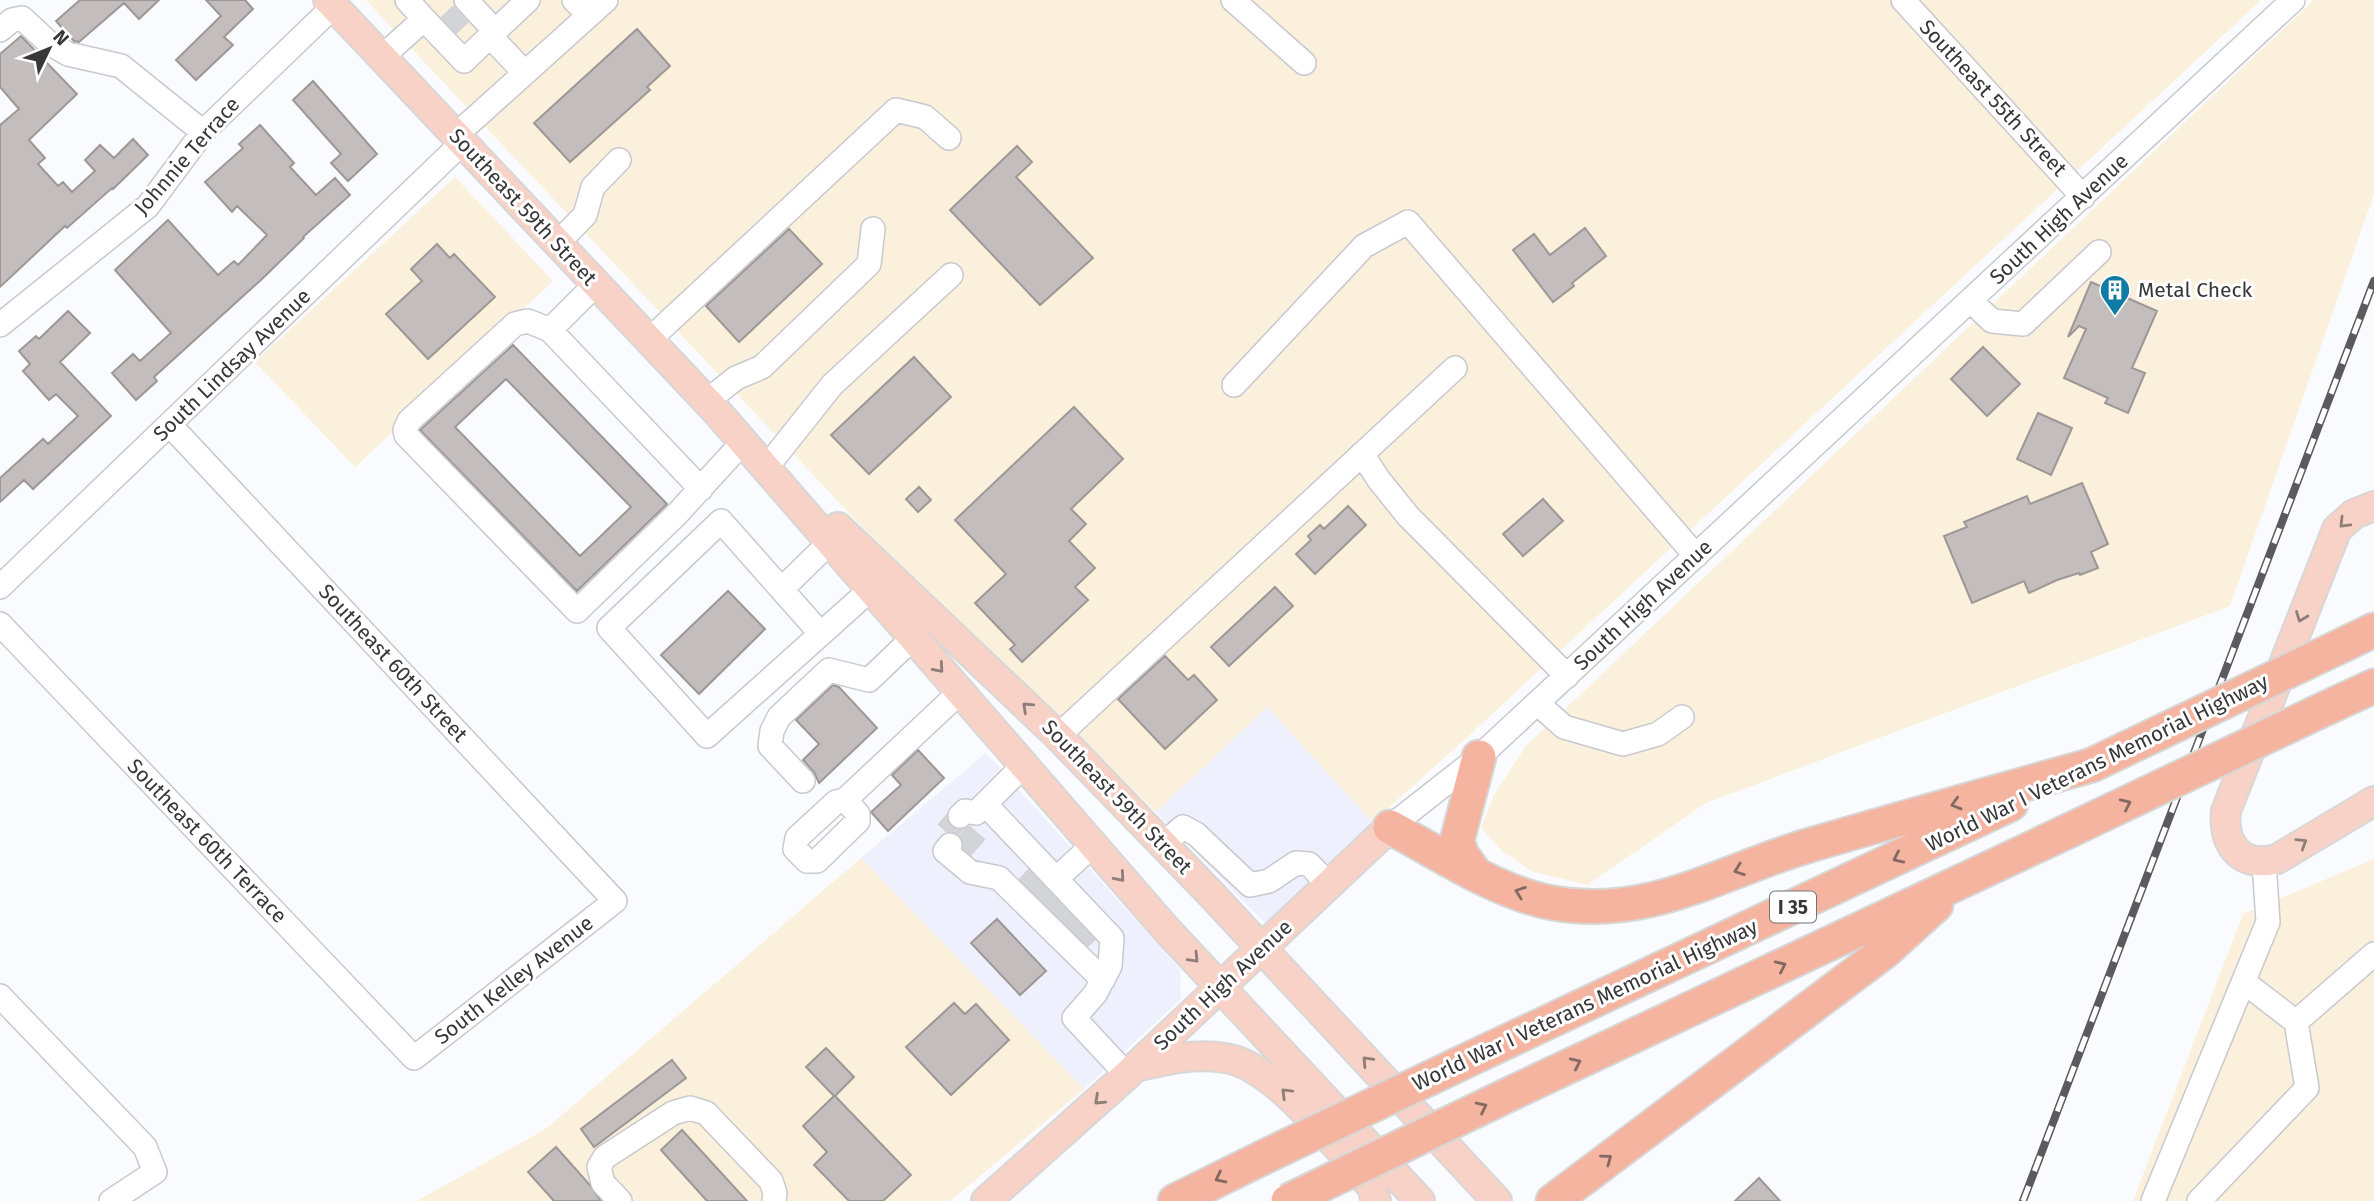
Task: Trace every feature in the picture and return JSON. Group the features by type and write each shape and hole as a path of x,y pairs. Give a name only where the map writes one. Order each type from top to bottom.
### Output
{"highway":[{"name":"World War I Veterans Memorial Highway","path":"1175,1201 2362,636"},
{"name":"I 35","path":"1288,1201 2374,686"},
{"path":"1475,873 1462,855 1457,841 1479,757"},
{"path":"1390,827 1516,892 1551,903 1592,907 1623,906 1676,894 1804,847 2092,765"},
{"path":"1553,1201 1884,951 1961,883"}],"main road":[{"name":"Southeast 59th Street","path":"331,3 712,407 1166,929 1420,1201"},
{"name":"Southeast 59th Street","path":"712,407 1058,736 1262,948 1497,1201"},
{"path":"2374,506 2354,514 2337,529 2226,811 2224,824 2232,846 2247,859 2264,862 2277,859 2374,801"},
{"name":"South High Avenue","path":"986,1201 1221,987 1390,827"},
{"path":"1130,1071 1178,1057 1226,1058 1247,1063 1269,1077 1293,1099 1372,1187 1376,1201"}],"street":[{"path":"438,12 464,61 527,0"},
{"path":"1233,0 1304,63"},
{"name":"Southeast 55th Street","path":"1903,0 2083,197"},
{"name":"South High Avenue","path":"1390,827 1479,757 2293,0"},
{"name":"Johnnie Terrace","path":"0,325 148,206 203,132 331,3"},
{"name":"South Lindsay Avenue","path":"0,587 170,425 459,139 589,5"},
{"path":"438,12 492,34 525,72"},
{"path":"382,57 438,12"},
{"path":"0,30 12,20 23,18 49,43 68,54 121,66 203,132"},
{"path":"649,340 896,110 925,117 949,138"},
{"path":"558,243 584,215 593,187 619,160"},
{"path":"1234,385 1364,246 1408,222 1696,555"},
{"path":"712,407 736,378 762,367 869,264 873,229"},
{"path":"1970,301 1992,321 2023,324 2099,252"},
{"path":"770,463 832,385 951,275"},
{"path":"550,330 596,284"},
{"path":"701,489 550,330 528,321 515,324 409,422 405,430 406,435 577,611 701,489 743,442"},
{"path":"1058,736 1455,368"},
{"name":"Southeast 60th Street","path":"170,425 615,901"},
{"path":"1362,454 1379,481 1408,516 1567,676"},
{"path":"821,634 721,521 609,628 707,736 821,634 871,589"},
{"path":"782,589 830,542"},
{"name":"Southeast 60th Terrace","path":"0,624 414,1058"},
{"path":"803,780 770,746 772,731 779,717 829,670 869,680 913,638"},
{"path":"845,800 961,692"},
{"path":"1537,703 1564,727 1623,744 1658,734 1682,717"},
{"path":"1024,765 945,851 970,872 999,878 1112,938 1110,966 1095,994 1074,1018 1130,1071"},
{"path":"965,827 1058,907 1102,979"},
{"path":"1163,844 1183,827 1196,834 1250,885 1269,881 1296,863 1309,864 1329,885"},
{"path":"1058,907 1093,845"},
{"path":"2153,1201 2268,922 2264,862"},
{"name":"South Kelley Avenue","path":"414,1058 615,901"},
{"path":"2296,1022 2374,954"},
{"path":"2199,1201 2307,1088 2296,1022 2244,982"},
{"path":"0,996 145,1147 155,1172 111,1201"},
{"path":"620,1201 603,1183 599,1167 605,1157 673,1113 690,1108 706,1113 771,1181 775,1193 774,1201"}],"shaded area":[{"path":"366,0 2261,0 1373,822 1267,707 1156,812 867,532"},
{"path":"2314,0 2374,0 2374,194 2230,606 1706,803 1587,885 1531,871 1502,851 1481,828 1494,795 1526,746"},
{"path":"455,177 553,281 355,467 255,362"},
{"path":"1267,707 1373,822 1267,925 1156,812"},
{"path":"986,753 1180,969 1181,999 1084,1089 861,858"},
{"path":"861,858 1084,1089 950,1201 417,1201 547,1128"},
{"path":"2374,859 2374,1201 2133,1201 2243,914"}],"building":[{"path":"80,0 159,0 139,19 124,3 79,42 74,41 56,21"},
{"path":"206,0 245,0 253,9 224,37 233,45 196,80 176,60 221,16"},
{"path":"637,29 670,66 647,87 650,90 570,162 534,123"},
{"path":"21,36 77,94 29,140 45,158 38,164 58,186 63,182 72,192 95,171 85,160 100,145 114,158 133,139 148,155 113,189 67,228 65,226 0,287 0,125 19,109 0,87 0,54"},
{"path":"313,81 377,154 348,181 331,163 341,154 293,100"},
{"path":"260,125 294,163 290,167 316,195 335,178 350,195 154,377 157,381 136,400 112,373 133,354 140,361 171,333 115,270 168,220 218,275 234,261 238,265 267,235 237,206 232,212 205,182 243,148 239,144"},
{"path":"1017,146 1032,162 1016,177 1093,258 1040,305 950,210"},
{"path":"1585,228 1606,256 1553,302 1513,250 1534,234 1550,255"},
{"path":"789,229 822,264 739,342 706,306"},
{"path":"437,244 450,258 454,254 495,297 428,359 386,314 422,281 411,269"},
{"path":"2091,282 2157,311 2132,368 2145,373 2128,413 2105,403 2108,398 2064,378 2086,329 2079,326 2068,337"},
{"path":"68,311 90,333 60,362 111,416 33,489 24,480 0,502 0,478 43,439 48,444 78,416 56,394 49,400 23,371 30,364 19,351 36,336 39,339"},
{"path":"513,345 667,504 577,591 420,430","holes":["506,379 631,507 580,556 455,427"]},
{"path":"1983,347 2020,384 1987,416 1951,379"},
{"path":"914,357 951,397 869,474 831,435"},
{"path":"1074,407 1123,459 1071,509 1086,524 1069,541 1095,568 1075,587 1088,600 1022,662 1010,649 1015,645 975,603 1006,574 955,520"},
{"path":"2038,413 2072,428 2051,475 2017,459"},
{"path":"2082,483 2108,544 2091,552 2098,568 2057,580 2029,593 2024,581 1972,603 1944,536 1967,527 1964,522 2027,496 2030,504"},
{"path":"919,487 931,500 918,512 906,499"},
{"path":"1543,499 1563,521 1523,556 1503,534"},
{"path":"1348,506 1366,525 1315,574 1296,554 1311,540 1308,536 1320,525 1324,529"},
{"path":"1275,587 1293,606 1229,666 1211,647"},
{"path":"728,591 765,629 699,694 661,655"},
{"path":"1165,656 1188,680 1194,675 1217,700 1165,749 1118,699"},
{"path":"833,685 839,687 877,728 819,783 814,772 803,760 819,744 796,720"},
{"path":"918,750 944,778 888,831 871,812 901,785 892,775"},
{"path":"997,919 1046,971 1020,995 971,943"},
{"path":"954,1003 965,1014 976,1004 1009,1040 951,1095 906,1047"},
{"path":"826,1048 854,1077 835,1096 911,1175 883,1201 849,1201 814,1165 827,1152 803,1126 834,1096 806,1067"},
{"path":"672,1060 686,1078 594,1147 581,1129"},
{"path":"682,1130 747,1201 707,1201 661,1150"},
{"path":"556,1147 601,1201 554,1201 528,1172"},
{"path":"1759,1178 1780,1201 1735,1201"}],"tunnel":[{"path":"447,27 461,14"},
{"path":"946,832 960,816"},
{"path":"962,849 977,832"},
{"path":"1026,888 1039,874"},
{"path":"1037,901 1052,886"},
{"path":"1052,916 1066,902"},
{"path":"1065,930 1080,916"},
{"path":"1077,942 1091,928"}],"railway":[{"path":"2023,1201 2374,281"}],"place":[{"name":"Metal Check","path":"2115,317"}]}
